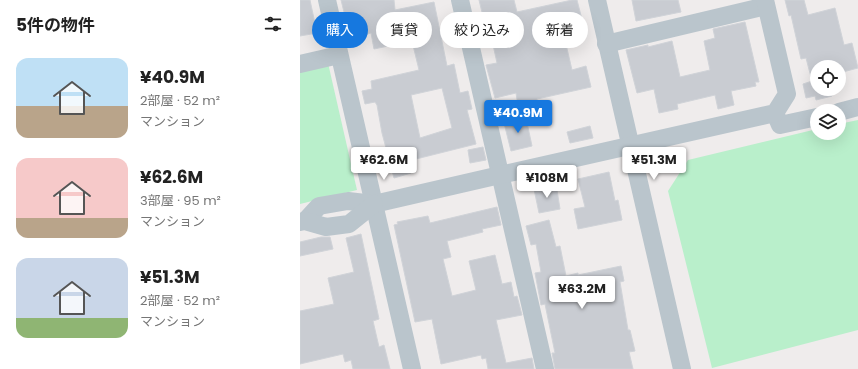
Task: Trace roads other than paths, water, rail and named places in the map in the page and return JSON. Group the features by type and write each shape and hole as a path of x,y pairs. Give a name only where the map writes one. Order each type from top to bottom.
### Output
{"street":[{"path":"327,0 412,369"},
{"path":"460,0 545,369"},
{"path":"597,0 682,369"},
{"path":"302,221 326,227 349,224 374,204 775,113 786,94 766,3 606,44"},
{"path":"300,64 339,55"},
{"path":"846,110 858,107"},
{"path":"775,113 780,125 810,119"}]}
